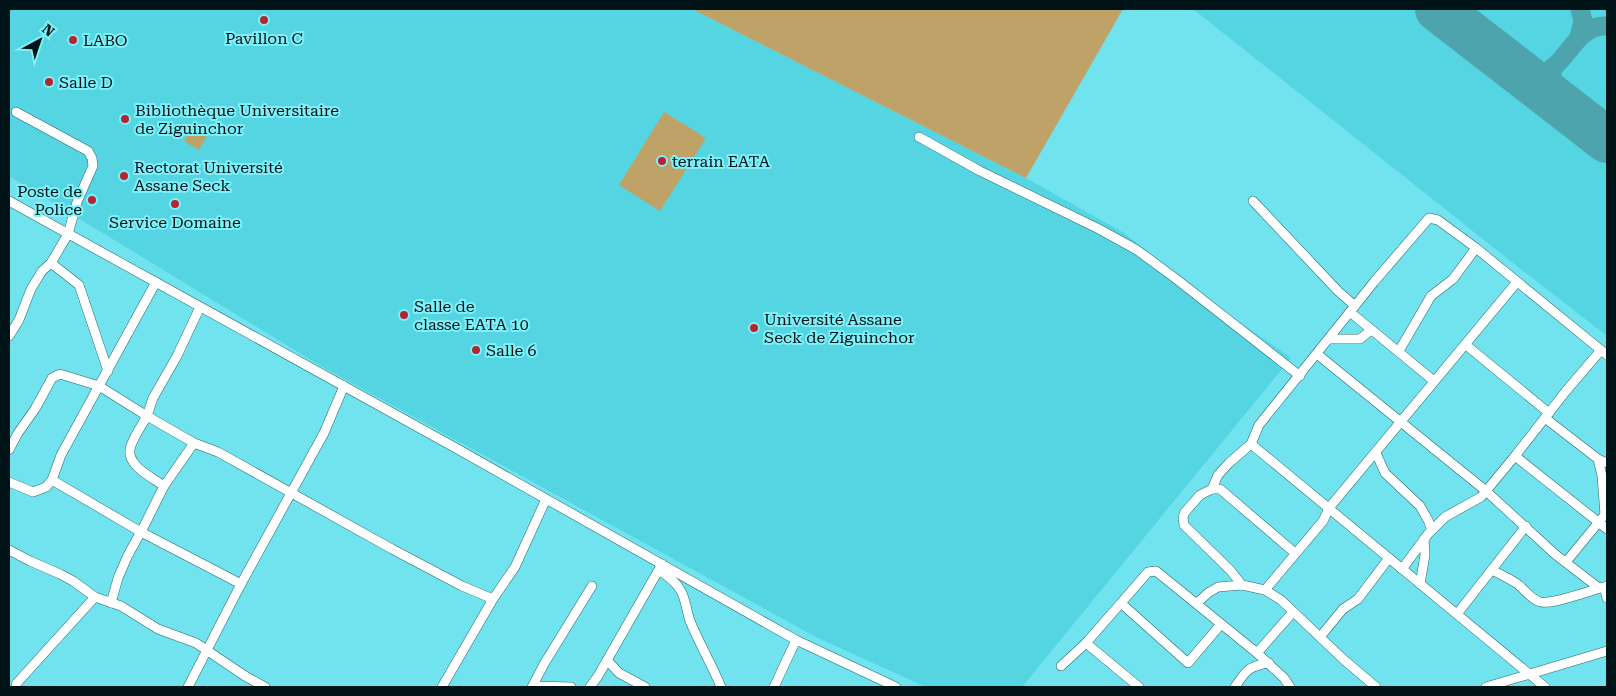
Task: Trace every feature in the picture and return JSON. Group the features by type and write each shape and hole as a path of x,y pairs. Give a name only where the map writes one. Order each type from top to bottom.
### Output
{"street":[{"path":"9,336 19,320 31,289 42,271 51,263 68,234 77,202 94,166 88,151 16,112"},
{"path":"918,137 980,171 1099,229 1137,250 1300,376"},
{"path":"9,201 546,499 661,567 796,640 896,687"},
{"path":"1252,201 1338,291 1371,330 1434,381"},
{"path":"1212,489 1218,475 1250,444 1259,425 1352,309 1429,218 1438,220 1476,248 1604,353 1547,415 1486,491 1475,501 1445,517 1424,539 1402,569"},
{"path":"1399,352 1431,296 1453,279 1476,248"},
{"path":"51,263 79,286 108,371"},
{"path":"9,482 33,492 46,487 52,480 61,455 156,282"},
{"path":"1265,590 1323,521 1329,508 1517,282"},
{"path":"164,486 136,465 130,454 130,448 147,416 153,398 177,356 200,307"},
{"path":"1329,338 1360,339 1371,330"},
{"path":"1466,345 1598,458 1607,463"},
{"path":"1317,354 1486,491 1556,555 1604,587 1607,598"},
{"path":"9,450 54,376 60,374 99,386 194,443 218,452 392,549 462,586 493,599"},
{"path":"188,687 241,584 324,433 344,386"},
{"path":"111,602 118,578 128,555 142,532 164,486 194,443"},
{"path":"1250,444 1545,687"},
{"path":"1376,453 1385,473 1420,506 1432,530"},
{"path":"1515,456 1604,516"},
{"path":"1598,458 1605,473 1604,516 1607,529"},
{"path":"52,480 142,532 241,584"},
{"path":"1242,585 1230,570 1184,526 1183,518 1185,512 1200,495 1212,489 1220,489 1296,552"},
{"path":"442,687 493,599 515,566 546,499"},
{"path":"1566,562 1604,516"},
{"path":"1457,614 1526,526"},
{"path":"1420,584 1425,556 1424,539"},
{"path":"9,550 60,574 95,597 121,606 158,629 196,643 265,687"},
{"path":"1320,637 1343,609 1358,599 1389,558"},
{"path":"590,687 661,567"},
{"path":"661,567 682,592 691,624 721,687"},
{"path":"1492,570 1514,582 1539,602 1553,601 1604,587"},
{"path":"1062,666 1122,604 1148,572 1156,571 1269,663 1290,687"},
{"path":"1197,604 1212,590 1227,586 1242,585 1265,590 1274,595 1376,687"},
{"path":"571,687 533,687 544,664 592,586"},
{"path":"16,684 95,597"},
{"path":"1122,604 1188,663 1221,624"},
{"path":"1257,653 1293,612"},
{"path":"774,687 796,640"},
{"path":"1086,643 1139,687"},
{"path":"1486,687 1607,651"},
{"path":"607,660 619,673 645,687"},
{"path":"1236,687 1250,668 1269,663"}],"shaded area":[{"name":"Université Assane Seck de Ziguinchor","path":"9,9 692,9 1026,178 1124,233 1207,299 1291,358 1022,687 926,687 818,638 326,369 9,176"},
{"path":"692,9 1123,9 1026,178"},
{"path":"1193,9 1607,9 1607,336 1513,263"},
{"name":"terrain EATA","path":"664,112 706,138 660,211 619,185"},
{"path":"195,121 210,130 199,150 184,141"}],"taxiway":[{"path":"1579,37 1583,21 1580,9"},
{"path":"1520,73 1535,75 1549,70 1557,64 1586,32 1596,27 1607,26"},
{"path":"1553,67 1551,86 1553,94 1559,103"}],"runway":[{"path":"1438,9 1607,140"}],"place":[{"name":"Pavillon C","path":"264,20"},
{"name":"LABO","path":"73,40"},
{"name":"Salle D","path":"49,82"},
{"name":"Bibliothèque Universitaire de Ziguinchor","path":"125,119"},
{"name":"terrain EATA","path":"662,161"},
{"name":"Rectorat Université Assane Seck","path":"124,176"},
{"name":"Poste de Police","path":"92,200"},
{"name":"Service Domaine","path":"175,204"},
{"name":"Salle de classe EATA 10","path":"404,315"},
{"name":"Université Assane Seck de Ziguinchor","path":"754,328"},
{"name":"Salle 6","path":"476,350"}]}
